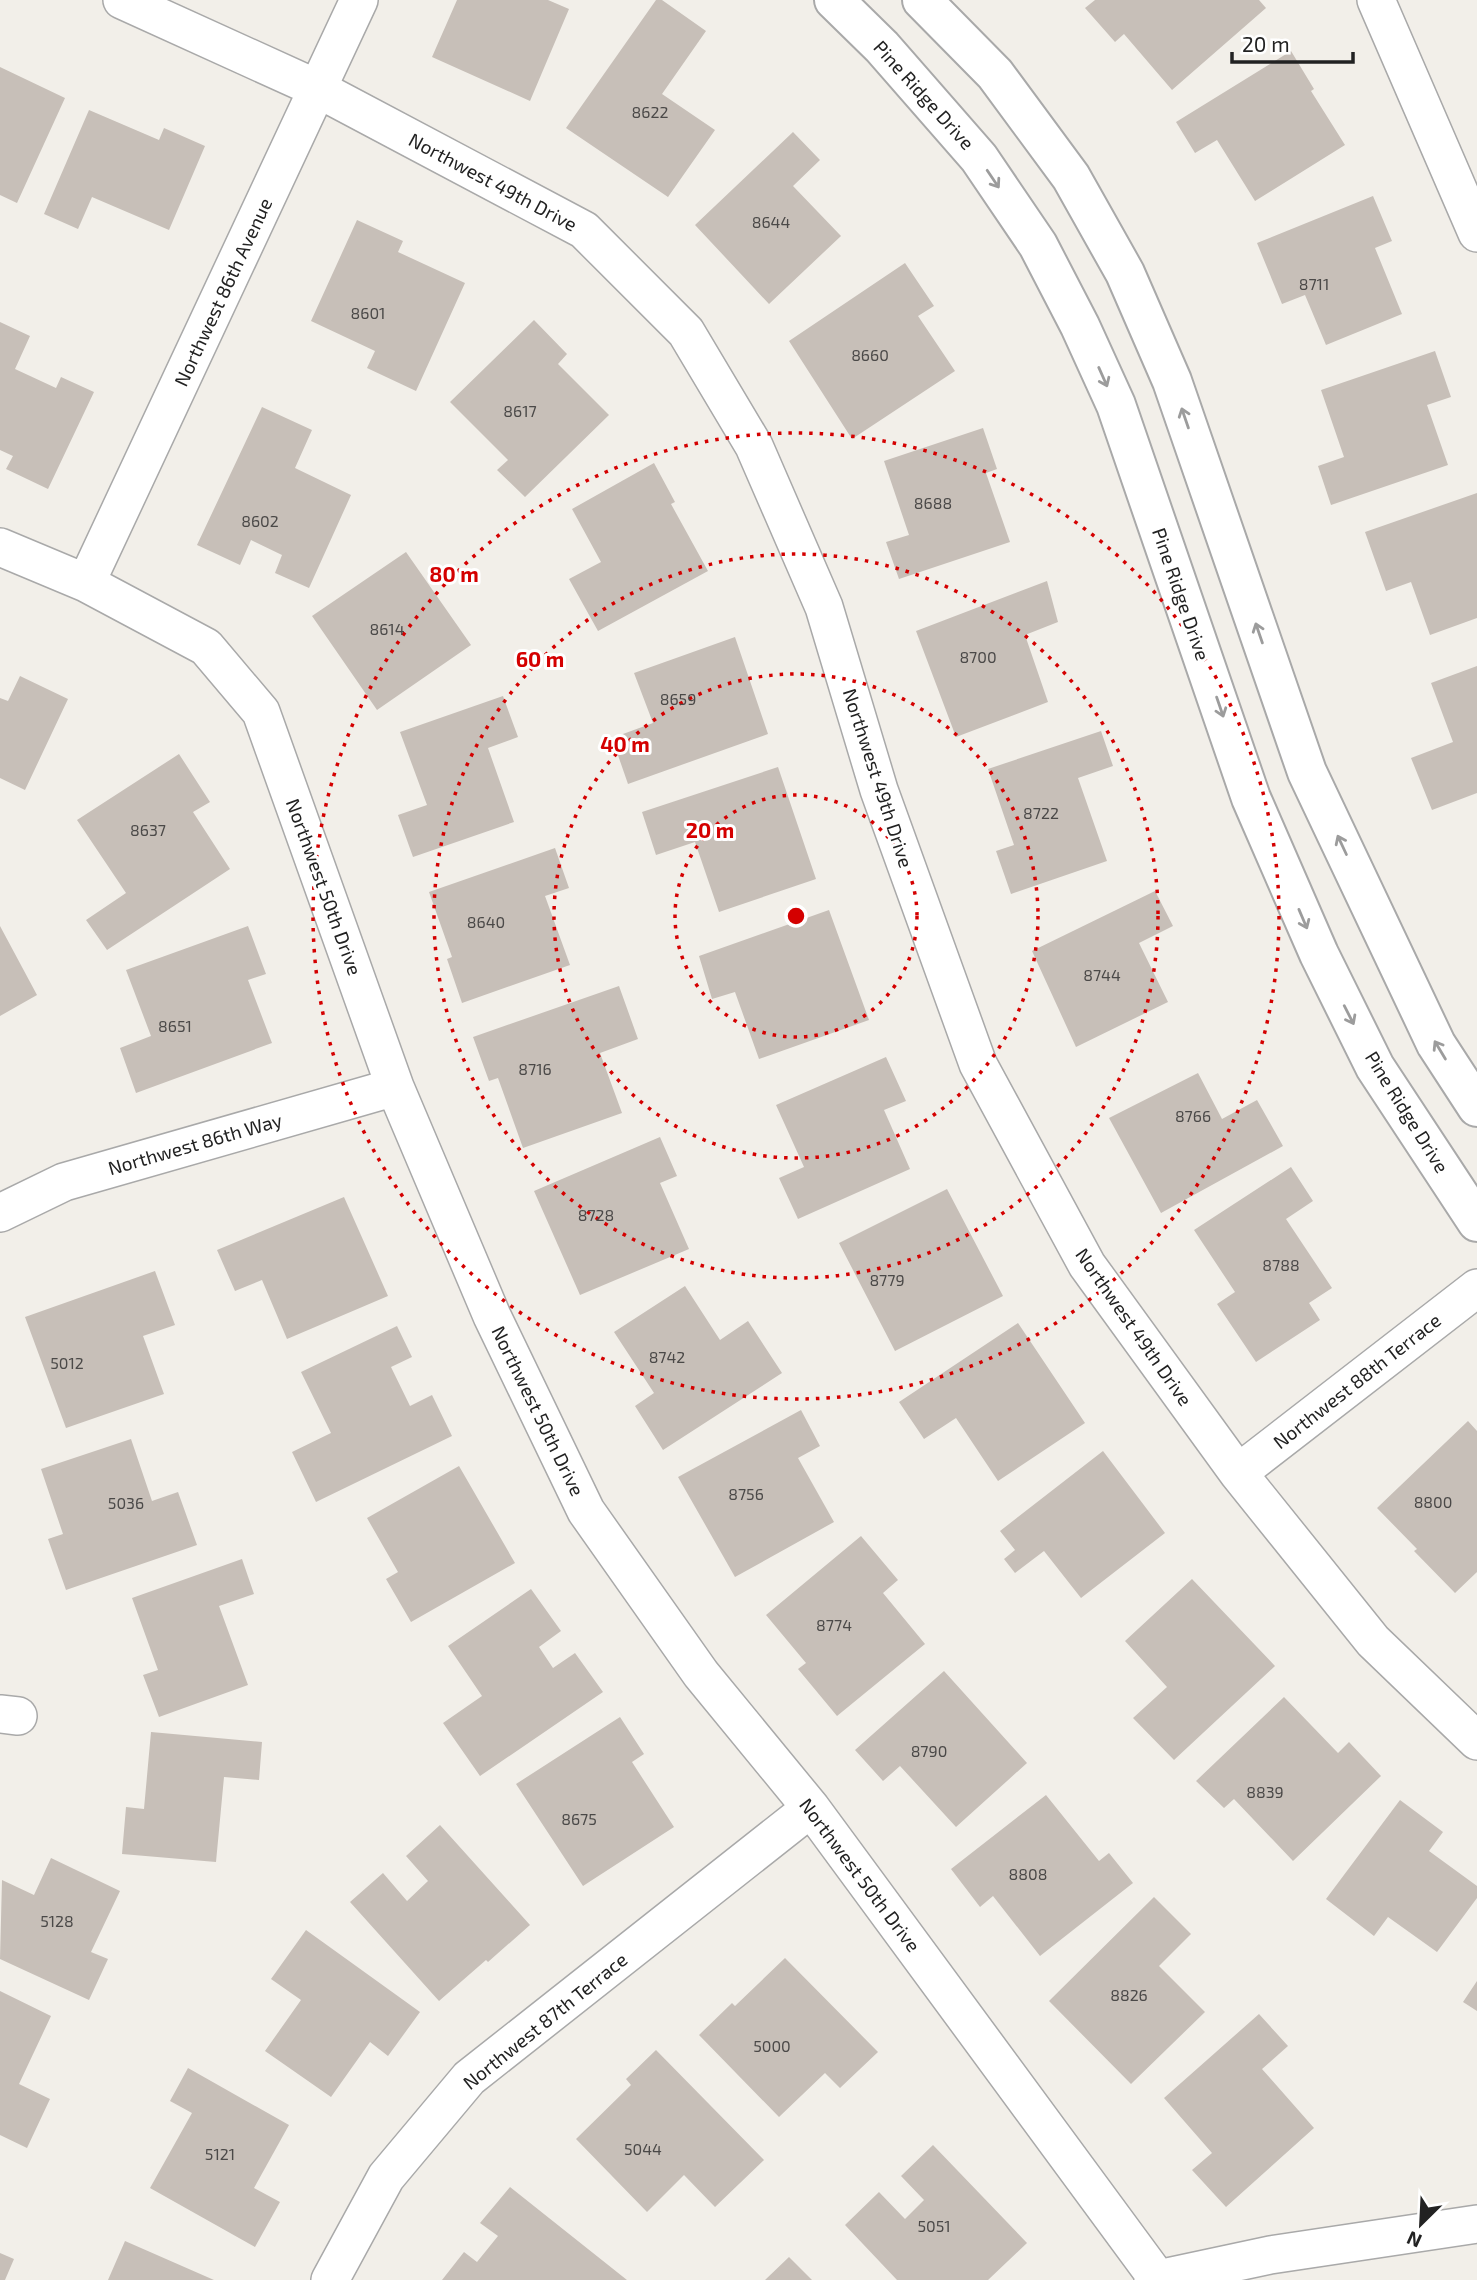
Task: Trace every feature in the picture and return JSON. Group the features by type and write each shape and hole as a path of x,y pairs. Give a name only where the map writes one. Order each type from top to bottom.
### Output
{"street":[{"name":"Northwest 49th Drive","path":"122,0 318,89 584,230 686,332 754,446 824,607 879,790 978,1064 1087,1265 1238,1473 1373,1641 1477,1741"},
{"name":"Northwest 86th Avenue","path":"86,583 359,0"},
{"name":"Pine Ridge Drive","path":"834,0 882,47 979,158 1038,245 1080,326 1116,405 1251,798 1319,954 1375,1067 1477,1222"},
{"path":"922,0 995,74 1071,177 1125,273 1172,381 1307,772 1436,1044 1477,1107"},
{"path":"1376,0 1477,233"},
{"name":"Northwest 50th Drive","path":"0,547 86,583 206,647 261,712 395,1087 492,1316 586,1511 701,1674 811,1808 1155,2279"},
{"name":"Northwest 86th Way","path":"0,1213 64,1182 395,1087"},
{"name":"Northwest 88th Terrace","path":"1238,1473 1477,1288"},
{"name":"Northwest 87th Terrace","path":"330,2280 386,2177 469,2078 811,1808"},
{"path":"1155,2279 1270,2255 1477,2224"}],"building":[{"path":"457,0 548,0 569,9 530,101 432,57"},
{"path":"656,0 662,0 706,31 662,94 715,130 668,197 566,128"},
{"path":"1095,0 1259,0 1266,8 1172,90 1124,34 1115,42 1085,8"},
{"path":"1291,51 1314,89 1311,91 1345,145 1255,201 1217,140 1195,153 1176,122"},
{"path":"0,67 65,98 17,203 0,195"},
{"path":"89,110 159,140 164,128 205,146 169,230 92,197 78,229 44,214"},
{"path":"793,132 820,160 793,186 841,236 769,304 695,225"},
{"path":"1373,196 1392,241 1375,248 1402,314 1326,345 1305,295 1282,304 1257,243"},
{"path":"357,220 403,241 398,252 465,283 416,391 367,368 375,351 311,321"},
{"path":"905,263 934,306 918,316 955,371 852,439 789,341"},
{"path":"534,320 567,354 558,364 609,415 525,497 497,470 508,460 450,402"},
{"path":"0,322 30,336 15,369 56,388 61,377 94,392 48,489 6,469 13,456 0,450"},
{"path":"1435,351 1451,397 1427,405 1448,465 1331,505 1318,466 1344,457 1321,390"},
{"path":"262,407 312,430 295,468 351,495 309,588 275,573 282,555 251,540 240,565 197,545"},
{"path":"983,428 997,469 986,473 1010,542 899,579 886,542 909,535 884,461"},
{"path":"654,463 675,502 671,504 708,571 598,631 569,579 601,562 572,509"},
{"path":"1477,493 1477,618 1430,635 1411,582 1386,591 1365,532"},
{"path":"406,552 471,645 377,710 312,616"},
{"path":"1047,581 1058,622 1025,635 1048,702 956,737 916,631"},
{"path":"735,637 768,734 628,784 612,738 653,723 634,673"},
{"path":"1477,666 1477,793 1432,810 1411,758 1453,742 1431,683"},
{"path":"20,676 68,699 25,790 0,778 0,698 8,701"},
{"path":"503,696 518,737 488,748 514,822 413,857 398,815 427,805 400,732"},
{"path":"1101,731 1113,766 1078,778 1107,861 1011,894 996,851 1014,845 988,769"},
{"path":"179,754 210,802 193,812 230,869 107,950 86,920 126,893 77,820"},
{"path":"778,767 816,879 719,912 695,842 656,855 642,812"},
{"path":"555,848 569,888 545,896 570,965 462,1003 447,959 452,957 429,892"},
{"path":"1155,891 1173,926 1139,943 1168,1002 1076,1047 1032,951"},
{"path":"829,910 869,1020 759,1059 735,992 712,999 699,956"},
{"path":"0,926 37,995 0,1016"},
{"path":"248,926 266,974 248,980 272,1043 136,1093 120,1048 151,1036 126,970"},
{"path":"619,986 638,1039 600,1053 622,1113 523,1148 498,1078 489,1081 473,1037"},
{"path":"886,1057 906,1101 884,1110 910,1169 798,1219 779,1178 804,1167 776,1105"},
{"path":"1198,1073 1222,1119 1257,1100 1283,1146 1161,1213 1109,1118"},
{"path":"660,1137 677,1176 660,1183 689,1249 580,1295 534,1191"},
{"path":"1291,1167 1313,1201 1286,1219 1332,1288 1309,1303 1320,1320 1256,1362 1217,1304 1235,1292 1194,1230"},
{"path":"947,1189 1003,1296 895,1351 839,1243"},
{"path":"344,1197 388,1296 287,1339 262,1280 235,1291 217,1250"},
{"path":"155,1271 175,1325 143,1336 164,1394 66,1428 25,1317"},
{"path":"685,1286 720,1340 748,1321 782,1373 663,1450 635,1406 654,1393 614,1332"},
{"path":"1018,1323 1085,1423 998,1481 956,1418 924,1439 899,1402"},
{"path":"397,1326 412,1357 391,1367 410,1406 432,1395 452,1436 316,1502 292,1452 331,1433 301,1372"},
{"path":"801,1410 820,1446 798,1458 834,1522 735,1577 678,1477"},
{"path":"1468,1421 1477,1431 1477,1572 1455,1593 1377,1508"},
{"path":"131,1439 152,1501 178,1492 197,1545 66,1590 48,1539 63,1534 41,1469"},
{"path":"1103,1451 1165,1533 1081,1598 1044,1551 1015,1573 1004,1559 1015,1550 1000,1531"},
{"path":"459,1466 515,1563 411,1622 386,1579 398,1572 367,1518"},
{"path":"861,1536 898,1580 883,1593 925,1644 837,1716 798,1669 806,1663 766,1615"},
{"path":"242,1559 254,1594 219,1606 248,1685 159,1717 143,1675 158,1670 132,1598"},
{"path":"1192,1579 1275,1666 1174,1760 1133,1718 1167,1687 1125,1641"},
{"path":"531,1589 561,1631 539,1647 553,1668 575,1653 603,1692 480,1776 443,1723 482,1696 448,1646"},
{"path":"944,1671 1027,1763 956,1827 900,1766 883,1781 855,1750"},
{"path":"1284,1697 1338,1753 1349,1742 1381,1776 1293,1861 1234,1799 1224,1808 1196,1781"},
{"path":"620,1717 644,1754 632,1762 674,1827 583,1886 516,1784"},
{"path":"151,1732 262,1742 259,1780 224,1777 216,1862 122,1854 126,1807 144,1809"},
{"path":"1046,1795 1099,1861 1109,1853 1133,1883 1040,1956 993,1896 980,1907 951,1869"},
{"path":"1400,1800 1443,1832 1429,1851 1477,1886 1477,1898 1437,1952 1388,1917 1374,1936 1326,1899"},
{"path":"440,1825 530,1925 439,2001 350,1902 383,1873 407,1901 428,1881 406,1856"},
{"path":"51,1858 120,1891 91,1952 108,1959 89,2000 0,1959 2,1880 34,1895"},
{"path":"1154,1897 1191,1934 1159,1966 1205,2012 1131,2084 1049,2001"},
{"path":"306,1930 420,2012 388,2056 370,2042 331,2097 265,2051 301,2000 271,1979"},
{"path":"785,1958 878,2052 840,2088 825,2073 779,2117 699,2035 732,2003 735,2006"},
{"path":"1477,1981 1477,2011 1463,2002"},
{"path":"0,1991 51,2016 19,2084 50,2099 27,2148 0,2135"},
{"path":"1259,2014 1288,2046 1262,2069 1314,2128 1226,2207 1192,2170 1212,2153 1164,2098"},
{"path":"656,2050 764,2160 715,2207 684,2175 647,2212 576,2139 631,2085 626,2079"},
{"path":"188,2068 289,2125 254,2188 280,2202 255,2247 150,2188 192,2113 170,2101"},
{"path":"933,2145 1027,2243 988,2280 897,2280 845,2225 879,2192 905,2219 924,2200 901,2176"},
{"path":"510,2187 627,2280 442,2280 464,2252 477,2262 498,2236 480,2223"},
{"path":"125,2241 214,2280 108,2280"},
{"path":"0,2253 14,2259 5,2280 0,2280"},
{"path":"789,2257 812,2280 765,2280"}]}
